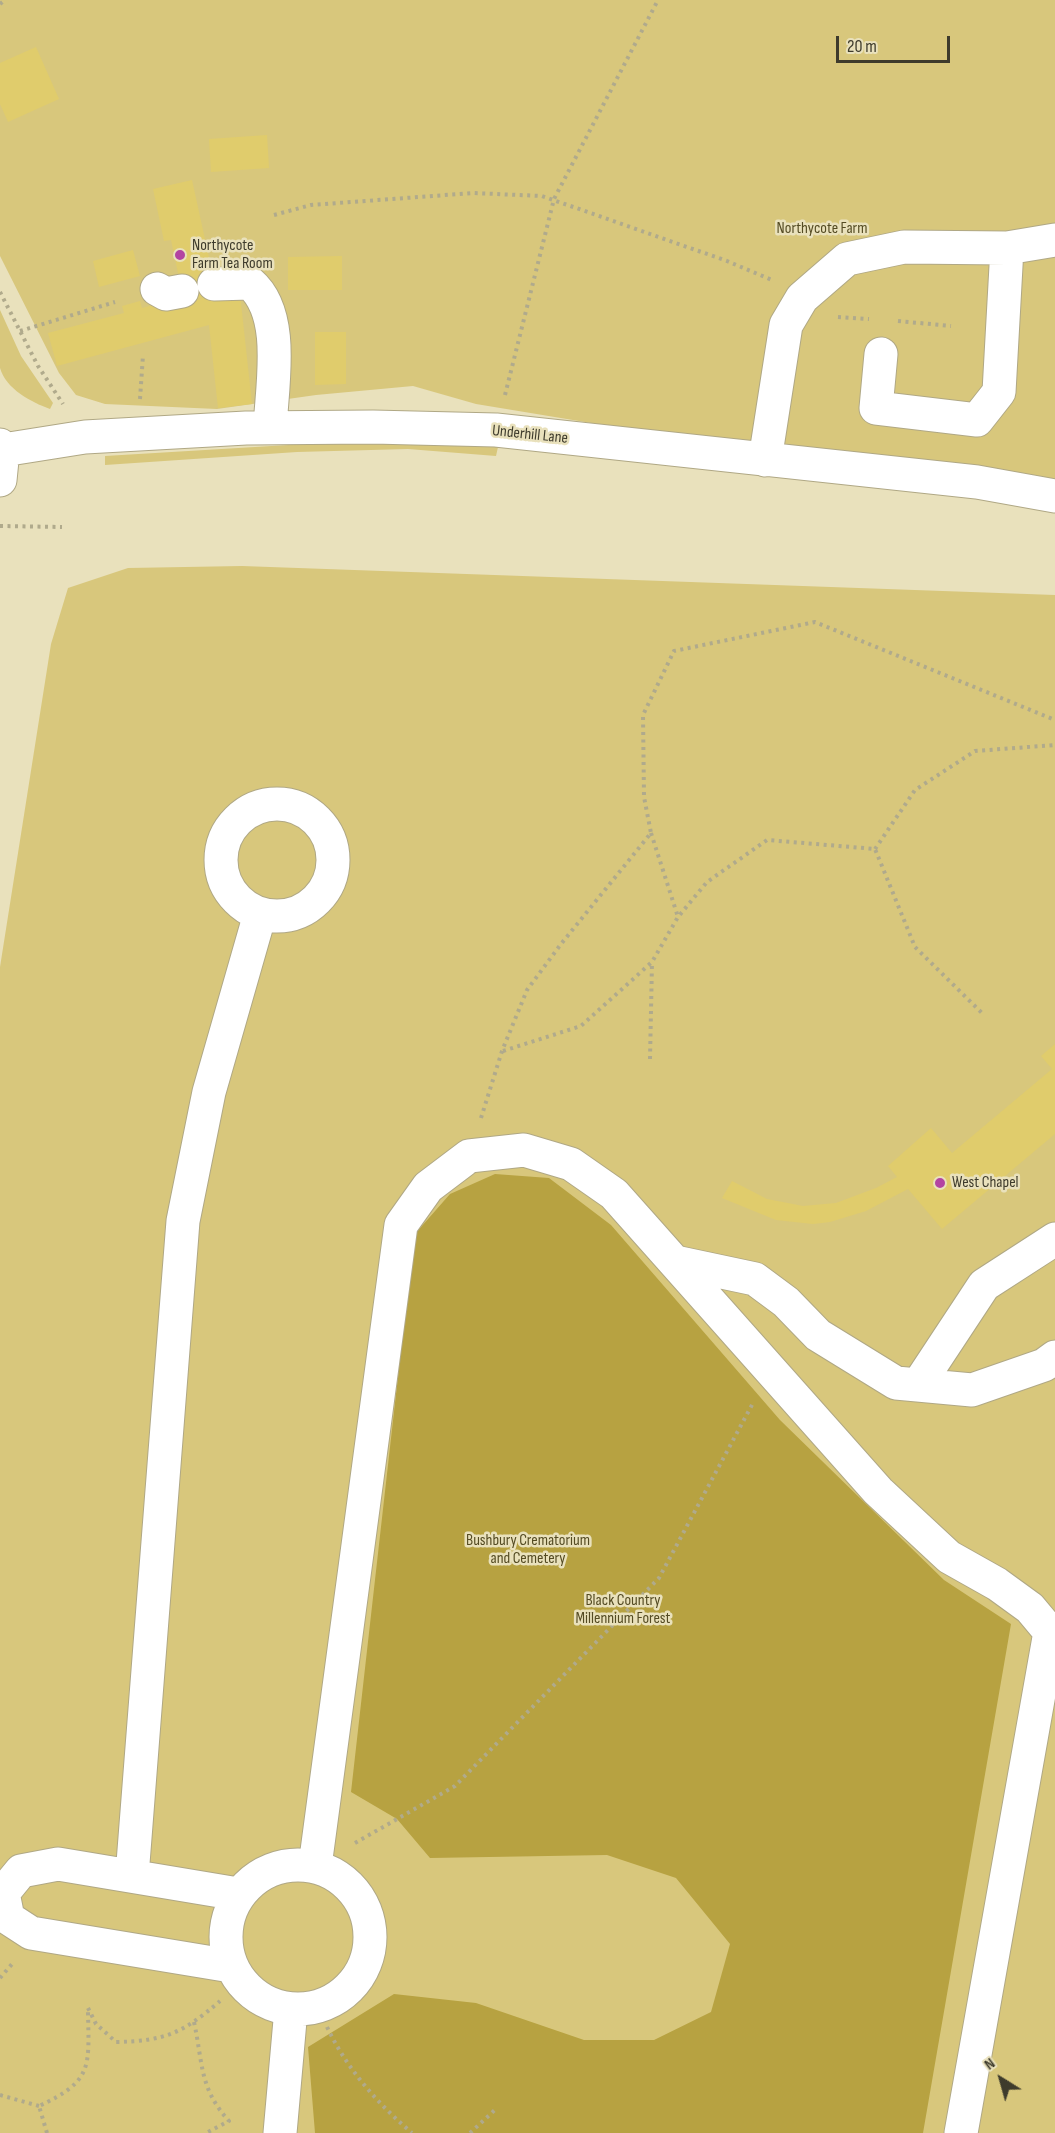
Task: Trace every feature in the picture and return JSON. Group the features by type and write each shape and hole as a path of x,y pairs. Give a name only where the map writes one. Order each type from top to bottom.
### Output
{"street":[{"path":"765,460 786,325 802,298 847,259 904,248 1007,248 1055,240"},
{"path":"881,354 876,408 978,420 999,392 1007,248"},
{"path":"214,284 250,283 262,293 268,306 273,326 270,428"},
{"name":"Underhill Lane","path":"1,458 85,437 270,428 373,427 496,430 977,482 1055,496"},
{"path":"132,1876 183,1221 209,1092 260,914"},
{"path":"315,1866 401,1225 428,1187 469,1156 524,1150 571,1164 614,1194 878,1491 949,1557 997,1584 1030,1608 1047,1613 1050,1632 961,2133"},
{"path":"918,1385 984,1285 1055,1239"},
{"path":"675,1262 755,1279 786,1302 818,1335 896,1383 972,1390 1044,1365 1055,1357"},
{"path":"235,1973 32,1933 8,1918 2,1893 21,1871 58,1864 238,1894"},
{"path":"293,1864 315,1866 337,1875 355,1891 367,1912 371,1935 367,1959 357,1980 339,1996 304,2008 262,2000 235,1973 225,1942 228,1917 238,1894 254,1879 273,1869 293,1864"},
{"path":"280,2133 304,2008"}],"path":[{"path":"0,4 6,0"},
{"path":"496,430 554,199 658,0"},
{"path":"274,215 311,205 473,193 554,199 766,277 830,316 874,320"},
{"path":"0,292 38,366 85,437"},
{"path":"20,331 115,302"},
{"path":"896,321 951,326"},
{"path":"0,526 62,527"},
{"path":"678,917 651,832 644,797 644,715 674,651 815,622 1055,720"},
{"path":"875,849 915,790 975,751 1055,745"},
{"path":"469,1156 502,1051 527,990 651,832"},
{"path":"502,1051 581,1026 652,962 678,917 707,882 767,840 875,849"},
{"path":"875,849 915,947 984,1014"},
{"path":"650,1059 652,962"},
{"path":"315,1866 455,1786 659,1578 771,1370"},
{"path":"0,2095 39,2106 78,2083 88,2066 88,2008 96,2024 116,2042 162,2039 194,2022 222,2000 235,1973"},
{"path":"304,2008 382,2106 412,2133"},
{"path":"194,2022 203,2080 216,2108 229,2121 206,2133"},
{"path":"39,2106 47,2133"},
{"path":"470,2133 497,2108"}],"green space":[{"name":"Northycote Farm","path":"0,0 1055,0 1055,487 797,457 476,404 413,386 316,395 217,409 105,404 76,395 59,373 0,256"},
{"path":"0,310 21,356 53,403 50,409 20,394 3,376 0,368"},
{"path":"427,442 498,447 496,456 408,449 297,452 105,465 105,456 305,444"},
{"name":"Bushbury Crematorium and Cemetery","path":"242,566 1055,595 1055,2133 0,2133 0,967 51,644 68,588 128,568"},
{"name":"Black Country Millennium Forest","path":"495,1174 549,1178 611,1225 780,1420 944,1580 1011,1624 923,2133 315,2133 308,2047 394,1994 476,2003 584,2040 654,2040 711,2012 730,1944 676,1878 607,1855 430,1858 397,1819 351,1792 414,1235 450,1194"}],"building":[{"path":"36,47 59,99 8,122 0,104 0,63"},
{"path":"267,135 269,168 211,172 209,139"},
{"path":"192,180 217,294 184,302 185,305 205,297 240,294 252,404 218,408 209,325 57,366 48,333 124,313 122,306 140,301 142,308 183,297 171,240 164,241 153,189"},
{"path":"133,250 140,276 99,287 93,261"},
{"path":"342,256 342,290 288,290 288,257"},
{"path":"315,332 346,332 346,384 315,385"},
{"path":"1055,1044 1055,1134 942,1229 908,1189 866,1211 830,1222 813,1224 776,1220 722,1198 732,1181 767,1199 803,1206 836,1203 876,1188 897,1177 888,1166 931,1128 952,1153 1052,1069 1041,1056"}],"place":[{"name":"Northycote Farm Tea Room","path":"180,255"},
{"name":"West Chapel","path":"940,1183"}]}
